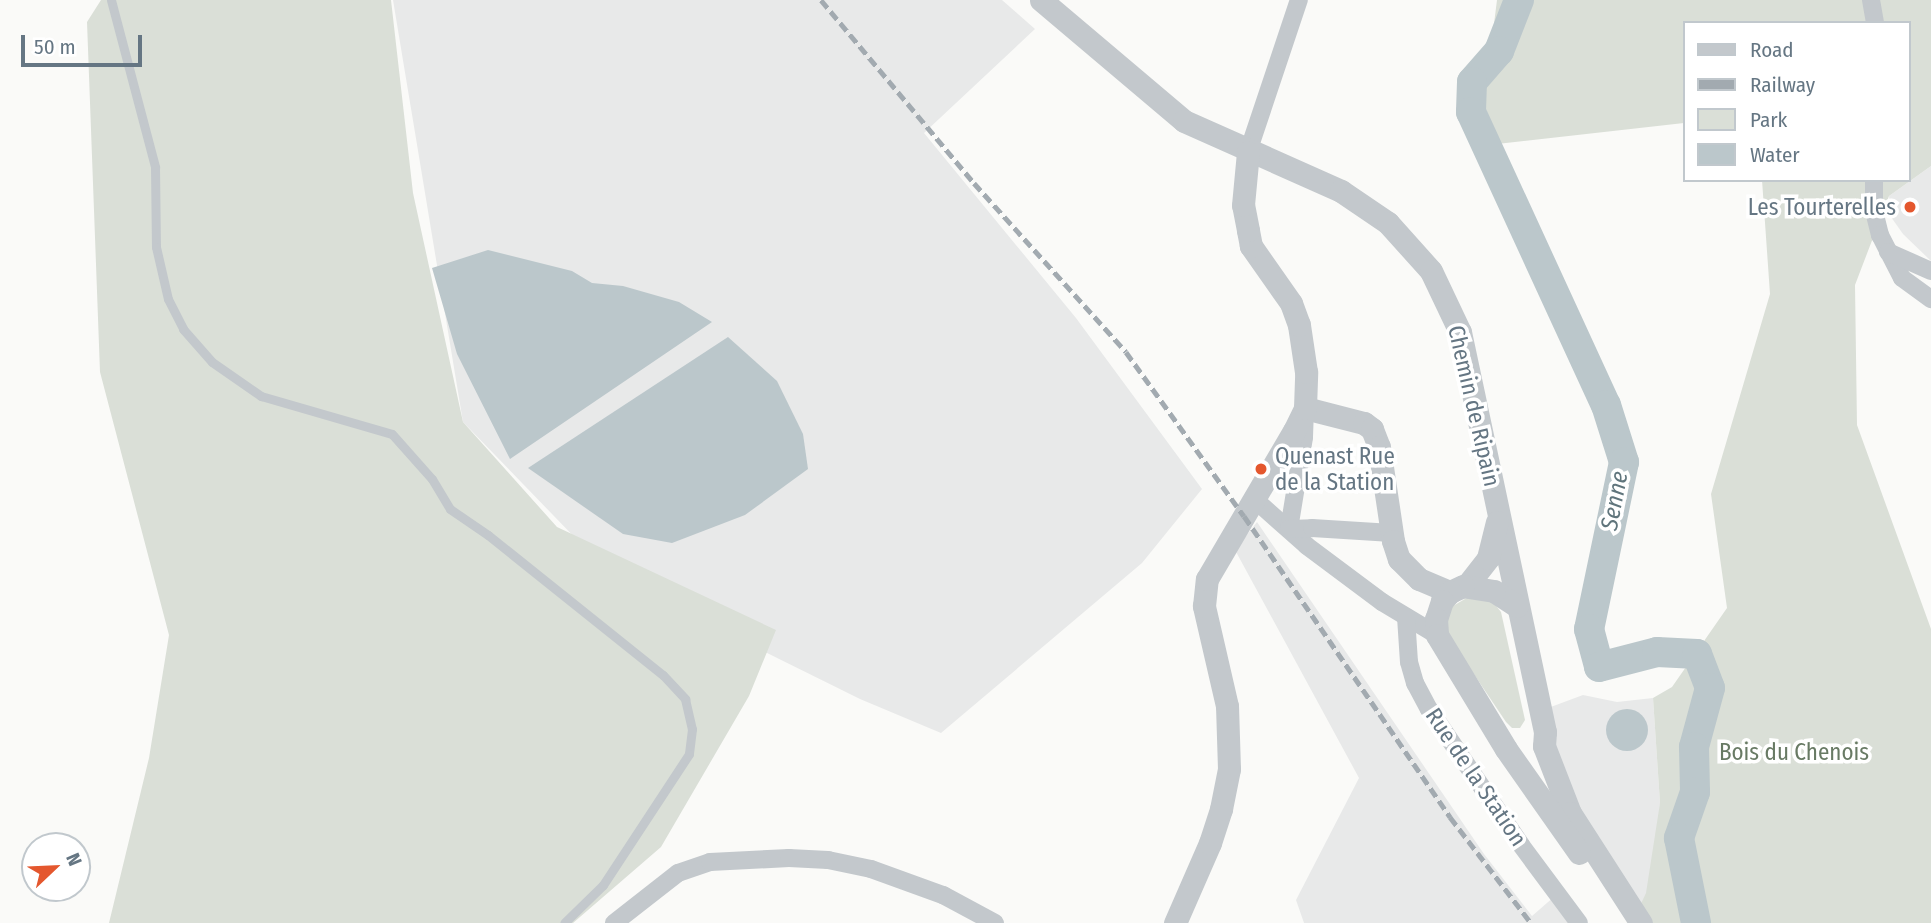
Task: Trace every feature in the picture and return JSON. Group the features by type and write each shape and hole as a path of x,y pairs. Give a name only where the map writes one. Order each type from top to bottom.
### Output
{"street":[{"path":"1041,0 1162,106 1207,134 1248,152"},
{"path":"1289,529 1304,437 1306,372 1299,325 1291,303 1251,246 1243,205 1248,152 1299,0"},
{"path":"1871,0 1875,21"},
{"name":"Chemin de Ripain","path":"1248,152 1341,191 1367,206 1404,238 1431,271 1460,332 1545,732 1544,746 1570,813 1639,923"},
{"path":"1874,182 1874,211 1888,252 1902,278 1931,299"},
{"path":"1888,252 1931,271"},
{"path":"1175,923 1222,809 1229,769 1227,706 1204,606 1207,579 1305,408"},
{"path":"1305,408 1364,423 1372,429 1379,447 1396,554 1406,569 1419,579 1459,588 1494,591 1517,606"},
{"path":"1253,498 1318,554 1406,617 1437,635"},
{"name":"Chemin de Ripain","path":"1459,588 1488,558 1499,516"},
{"path":"1289,529 1392,533"},
{"path":"1437,635 1437,613 1459,588"},
{"name":"Rue de la Station","path":"1406,617 1409,662 1415,683 1429,709 1521,845 1579,923"},
{"name":"Chemin de Ripain","path":"1437,635 1550,816 1639,923"},
{"path":"1497,732 1511,742 1522,744 1545,732"},
{"path":"614,923 678,873 699,865 710,862 789,858 828,860 872,869 943,895 995,923"}],"lane":[{"path":"111,0 155,167 156,247 168,299 183,329 212,362 261,396 392,434 432,479 450,509 488,535 663,675 684,699 692,729 689,754 603,886 564,923"}],"shaded area":[{"path":"393,0 1002,0 1035,29 924,133 1076,318 1202,489 1142,563 941,733 860,699 612,576 463,422"},
{"name":"Les Tourterelles","path":"1931,166 1931,261 1903,234 1891,217 1889,196"},
{"path":"1257,522 1484,854 1532,916 1555,896 1576,923 1304,923 1296,900 1359,778 1235,550"},
{"path":"1583,695 1617,702 1653,698 1660,803 1655,923 1570,813 1540,711"}],"green space":[{"path":"101,0 391,0 413,193 463,422 557,527 776,630 749,696 661,847 573,923 109,923 149,758 169,635 100,372 87,22"},
{"name":"Bois du Chenois","path":"1497,0 1931,0 1931,166 1910,181 1910,21 1682,21 1682,123 1497,144 1484,103"},
{"name":"Bois du Chenois","path":"1762,182 1909,182 1889,196 1855,285 1857,425 1931,629 1931,923 1632,923 1646,893 1660,803 1653,698 1672,687 1727,608 1711,494 1770,294"},
{"path":"1475,593 1490,598 1501,612 1525,720 1520,728 1512,728 1506,722 1449,637 1445,621 1448,609"}],"water":[{"path":"488,250 572,271 592,283 623,286 679,302 712,322 510,459 457,354 432,268"},
{"path":"728,337 777,381 803,434 808,469 745,515 672,543 623,534 528,468"},
{"path":"1627,709 1642,715 1648,730 1642,745 1627,751 1612,745 1606,730 1612,715"}],"waterway":[{"name":"Senne","path":"1519,0 1499,51 1472,82 1471,112 1606,405 1624,462 1589,629 1599,667 1657,652 1697,654 1710,688 1694,747 1695,792 1679,838 1696,923"}],"railway":[{"path":"821,0 974,183 1126,352 1244,516 1450,817 1531,923"}],"place":[{"name":"Les Tourterelles","path":"1910,207"},
{"name":"Quenast Rue de la Station","path":"1261,469"}]}
